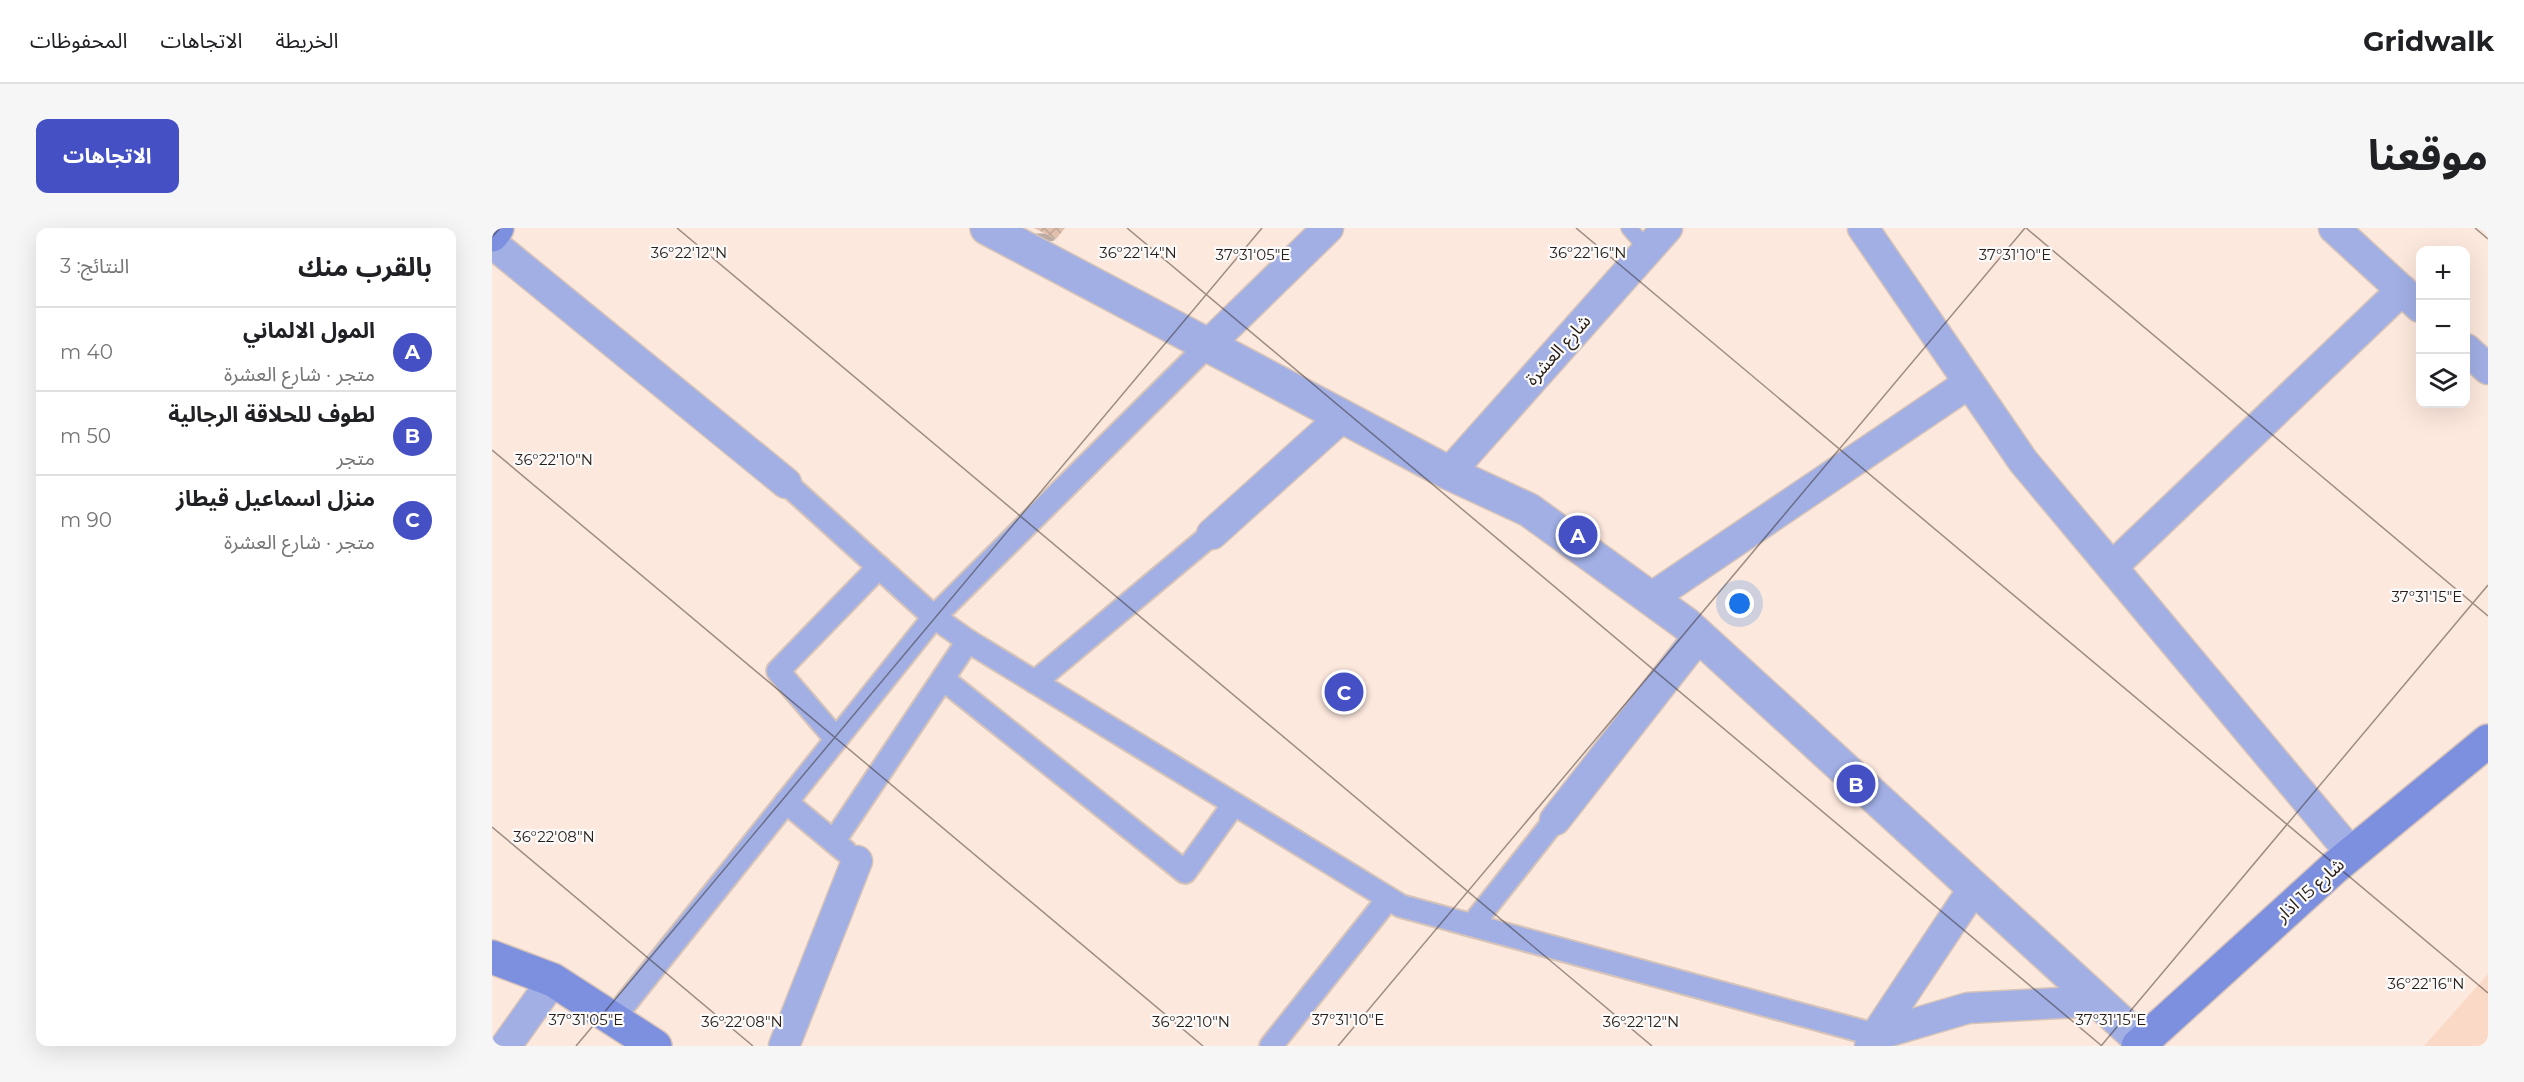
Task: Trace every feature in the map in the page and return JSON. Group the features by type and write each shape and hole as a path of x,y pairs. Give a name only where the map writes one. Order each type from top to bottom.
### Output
{"main road":[{"path":"492,235 497,228"},
{"name":"شارع 15 اذار","path":"2142,1045 2351,853 2488,741"},
{"path":"492,957 553,980 655,1046"}],"street":[{"path":"987,228 1449,473 1529,510 1651,598 1699,636 2098,1001 2142,1045"},
{"path":"613,1018 934,617 1328,228"},
{"name":"شارع العشرة","path":"1449,473 1638,239 1667,228"},
{"path":"1863,228 2023,461 2351,853"},
{"path":"2112,567 2411,299 2334,228"},
{"path":"492,243 786,483 934,617 968,641 1401,906 1873,1041 1968,1008 2098,1001"},
{"path":"2470,353 2488,369"},
{"path":"1651,598 1969,383"},
{"path":"1035,682 1212,534 1343,416"},
{"path":"836,739 777,671 879,567"},
{"path":"1472,925 1699,636"},
{"path":"834,842 968,641"},
{"path":"943,679 1185,872 1234,804"},
{"path":"784,1046 858,861 786,802"},
{"path":"1873,1041 1974,888"},
{"path":"1271,1046 1388,899"},
{"path":"506,1046 553,980"}],"shaded area":[{"path":"2488,974 2488,1046 2424,1046"}],"building":[{"path":"1034,228 1065,228 1056,239"}],"place":[{"name":"المول الالماني","path":"1578,535"},
{"name":"منزل اسماعيل قيطاز","path":"1344,692"},
{"name":"لطوف للحلاقة الرجالية","path":"1856,784"}]}
